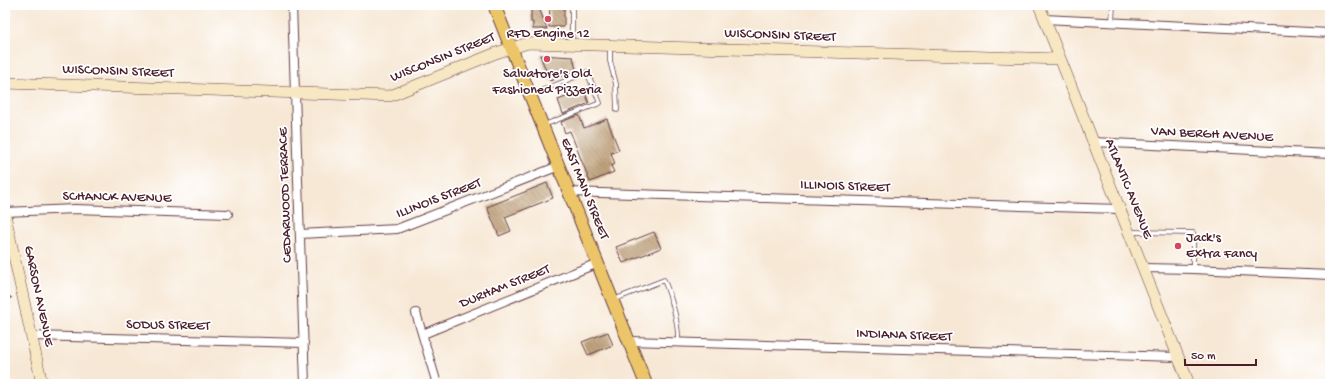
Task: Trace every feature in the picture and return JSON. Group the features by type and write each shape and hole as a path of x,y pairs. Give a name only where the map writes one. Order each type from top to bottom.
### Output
{"main road":[{"name":"EAST MAIN STREET","path":"494,5 646,384"}],"street":[{"name":"CEDARWOOD TERRACE","path":"292,5 305,384"},
{"name":"ATLANTIC AVENUE","path":"1039,5 1189,384"},
{"path":"1044,19 1330,33"},
{"name":"WISCONSIN STREET","path":"5,83 390,96 528,43 1060,59"},
{"name":"VAN BERGH AVENUE","path":"1093,142 1330,154"},
{"name":"ILLINOIS STREET","path":"300,234 397,229 559,166"},
{"name":"ILLINOIS STREET","path":"569,192 1120,209"},
{"name":"SCHANCK AVENUE","path":"5,213 75,208 228,214"},
{"name":"GARSON AVENUE","path":"5,213 42,384"},
{"name":"DURHAM STREET","path":"423,334 598,263"},
{"path":"1144,268 1330,275"},
{"path":"416,313 437,384"},
{"name":"SODUS STREET","path":"32,336 304,342"},
{"name":"INDIANA STREET","path":"629,341 1178,357"}],"lane":[{"path":"1112,22 1113,5"},
{"path":"572,6 572,45"},
{"path":"610,46 610,61 616,84 617,110"},
{"path":"531,95 587,72 600,103 543,126"},
{"path":"1129,232 1193,233 1193,269"},
{"path":"613,301 664,280 673,302 678,342"}],"building":[{"path":"531,5 538,5 547,29 533,29 533,22 531,22"},
{"path":"550,5 564,6 564,27 549,27"},
{"path":"540,55 573,57 576,70 550,81"},
{"path":"584,90 589,103 563,114 558,100"},
{"path":"579,115 584,128 607,119 619,150 611,153 615,164 611,166 614,172 590,182 570,131 565,133 561,122"},
{"path":"547,183 553,198 505,217 511,231 499,236 487,207"},
{"path":"654,232 661,248 623,263 616,247"},
{"path":"608,332 613,345 588,355 582,342"}],"place":[{"name":"RFD Engine 12","path":"548,19"},
{"name":"Salvatore's Old Fashioned Pizzeria","path":"547,59"},
{"name":"Jack's Extra Fancy","path":"1178,246"}]}
